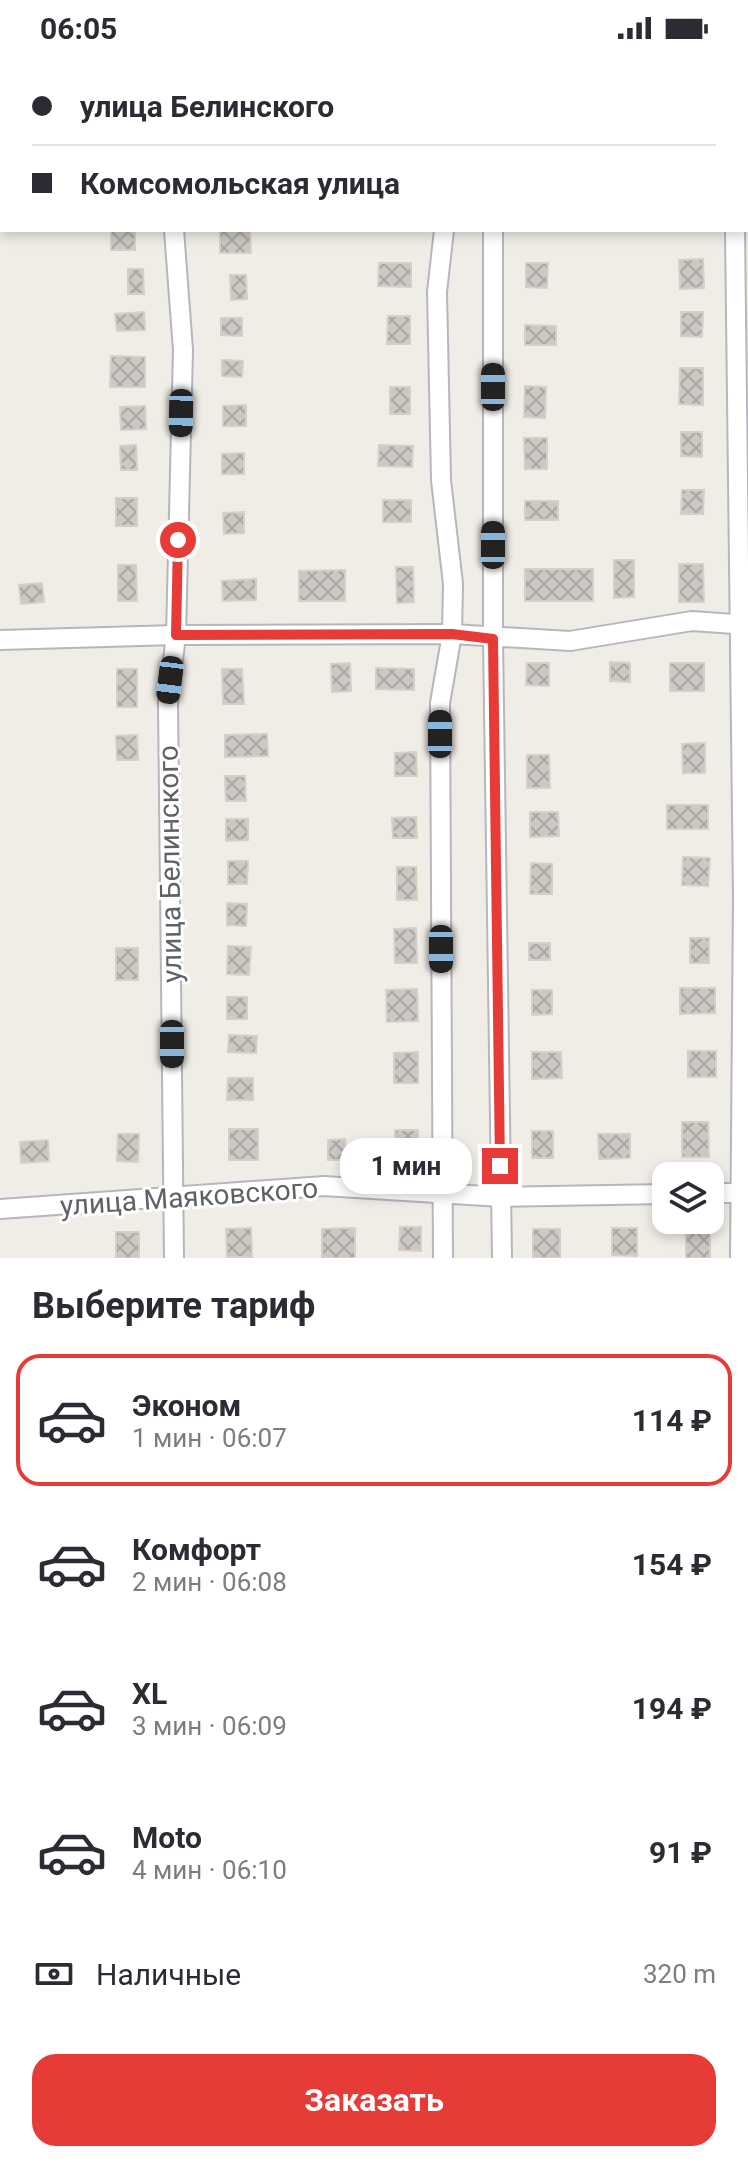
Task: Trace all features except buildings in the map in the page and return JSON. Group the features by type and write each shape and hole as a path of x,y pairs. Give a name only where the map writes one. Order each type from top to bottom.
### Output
{"street":[{"name":"улица Белинского","path":"174,232 183,350 176,635 168,703 174,1258"},
{"path":"443,1258 440,703 452,634 453,584 441,480 438,308 444,232"},
{"path":"493,232 493,639 502,1258"},
{"path":"735,232 743,625 744,1193 740,1258"},
{"path":"0,640 176,635 452,634 493,639 570,641 692,621 743,625"},
{"name":"улица Маяковского","path":"0,1209 324,1186 501,1197 652,1194"}],"route":[{"path":"178,540 176,635 452,634 493,639 500,1166"}]}
